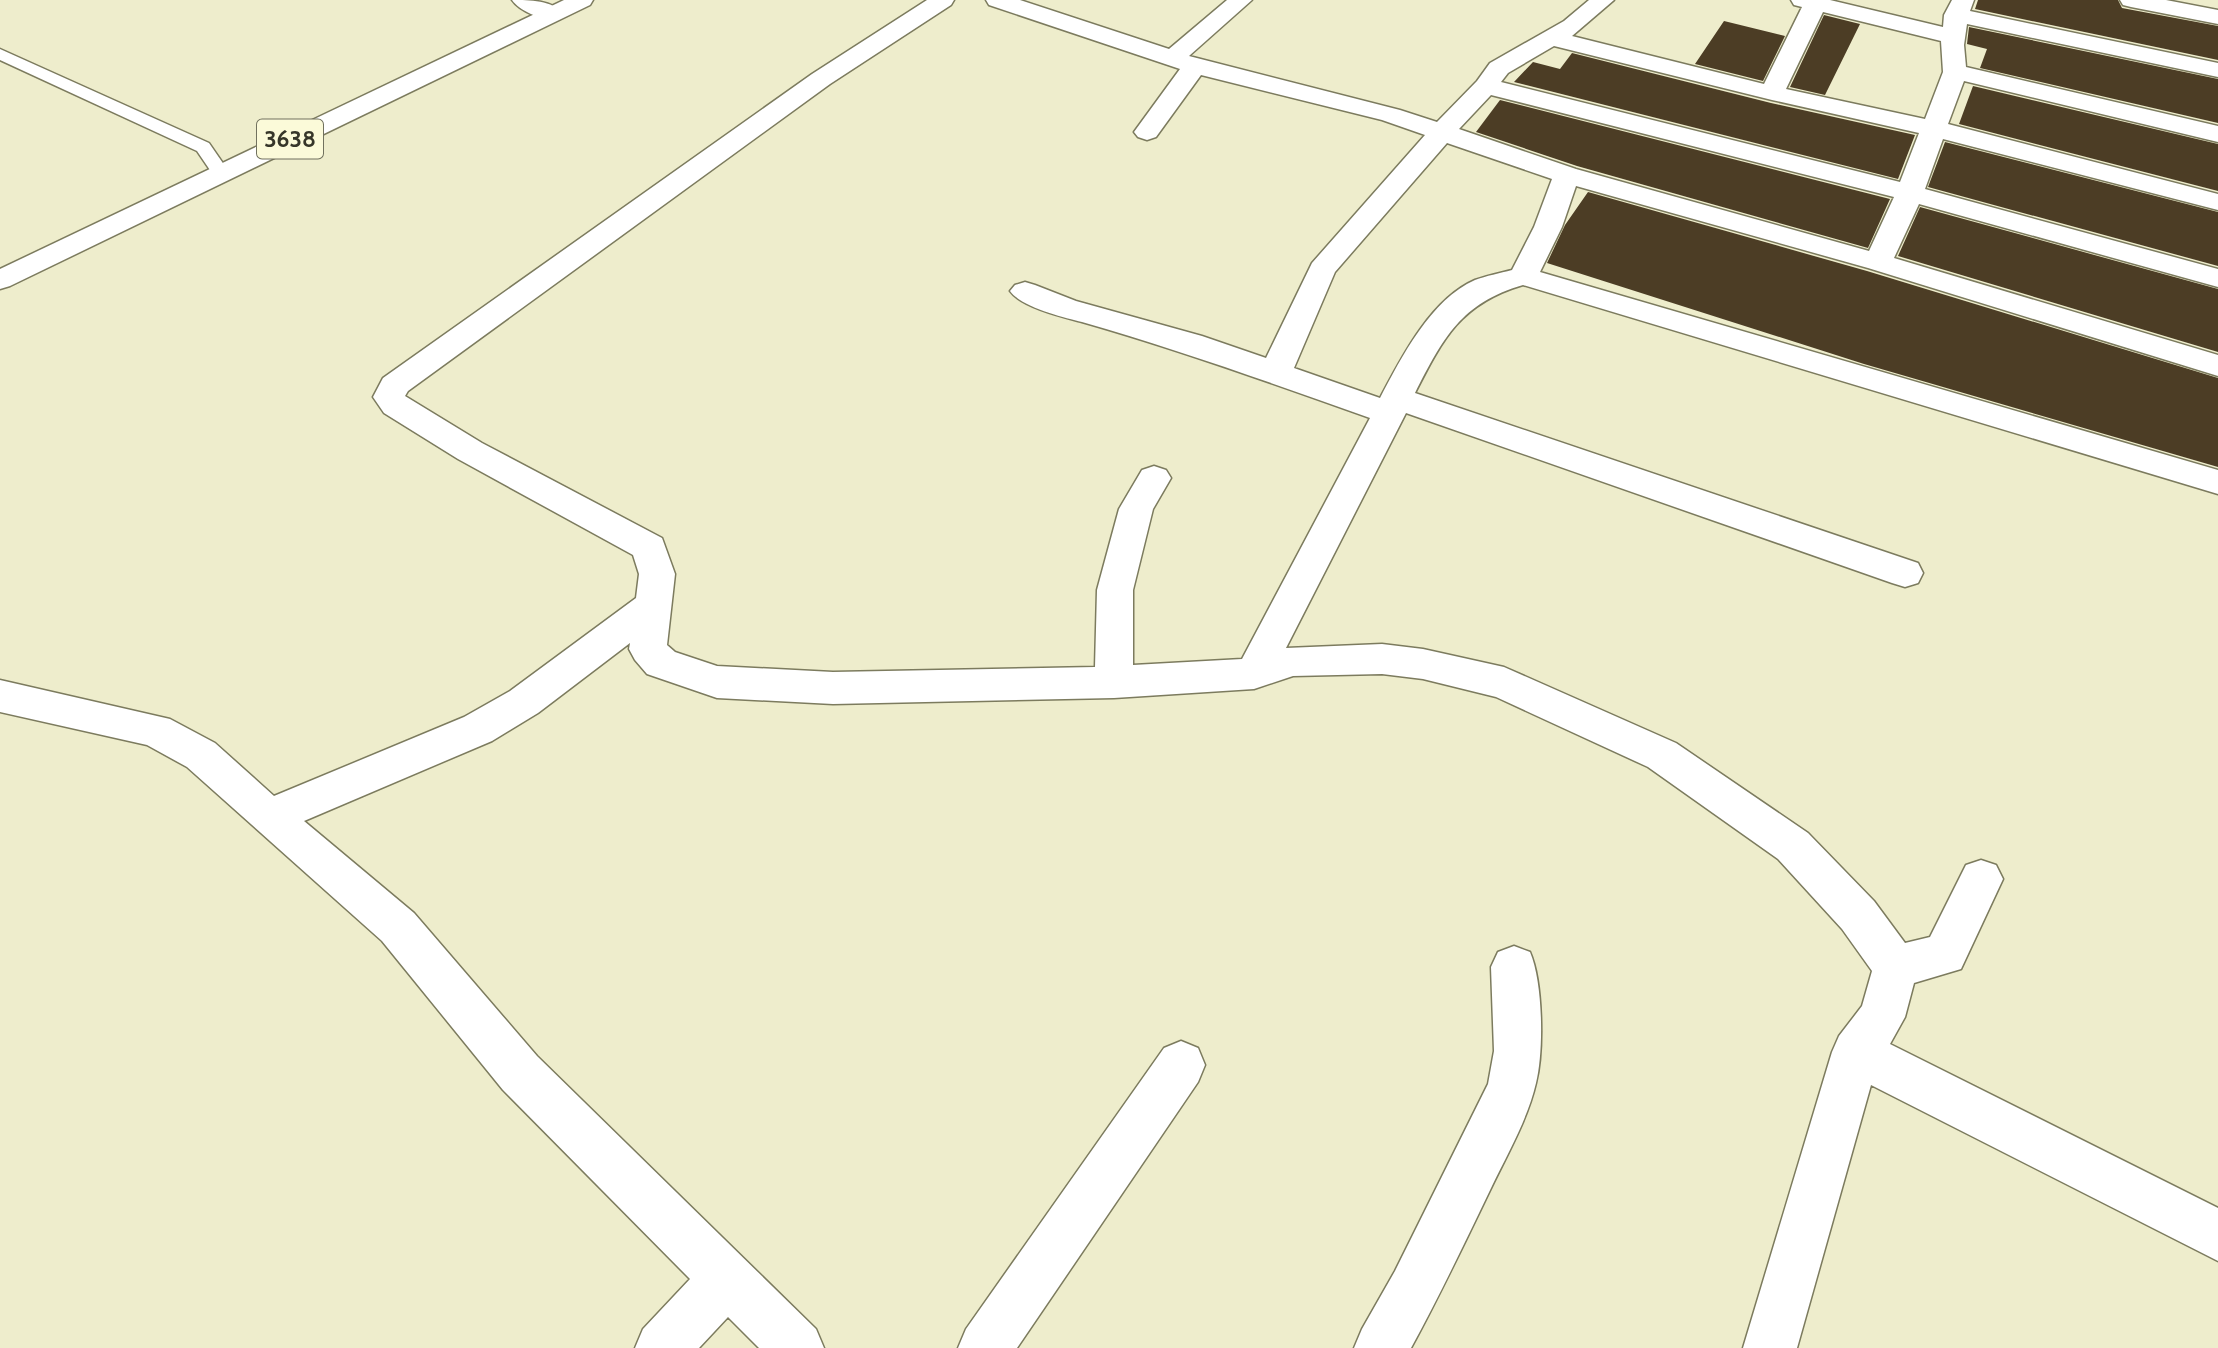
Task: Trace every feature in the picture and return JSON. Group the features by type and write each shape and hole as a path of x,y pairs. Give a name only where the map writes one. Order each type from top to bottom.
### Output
{"street":[{"path":"523,0 551,14"},
{"name":"3638","path":"0,280 582,0"},
{"path":"943,0 821,79 394,385 389,397 395,405 470,451 649,547 657,573 648,649 661,663 679,671 717,682 833,688 1114,682 1254,674 1293,661 1382,659 1423,664 1504,684 1662,755 1793,846 1858,915 1896,967"},
{"path":"997,0 1185,62 1443,131 1567,175 1878,262 2218,366"},
{"path":"1276,372 1322,269 1443,131 1486,86 1499,68 1510,59 1572,26 1603,0"},
{"path":"2131,0 2218,17"},
{"path":"1772,93 1812,1 1958,17 2218,70"},
{"path":"1147,132 1185,62 1230,2"},
{"path":"1878,262 1936,129 1955,72 1951,55 1958,17"},
{"path":"1551,38 1772,93 1936,129 2218,202"},
{"path":"1955,72 2218,134"},
{"path":"1486,86 1910,193 2218,278"},
{"path":"1523,276 1548,227 1567,175"},
{"path":"1254,674 1416,360 1454,307 1484,287 1523,276 2218,482"},
{"path":"1025,291 1065,308 1191,342 1276,372 1394,406 1905,573"},
{"path":"1114,682 1115,590 1136,509 1154,478"},
{"path":"269,817 478,729 524,702 653,605"},
{"path":"0,696 156,731 201,755 398,927 520,1073 797,1348"},
{"path":"1896,967 1945,954 1981,879"},
{"path":"1381,1348 1490,1136 1511,1084 1518,1051 1514,967"},
{"path":"1770,1348 1856,1052 1882,1017 1896,967"},
{"path":"1856,1052 2218,1235"},
{"path":"985,1348 1181,1065"},
{"path":"662,1348 727,1279"}],"lane":[{"path":"0,54 202,147 220,172"}],"building":[{"path":"1978,0 2118,0 2122,8 2218,26 2218,60 1975,9"},
{"path":"1824,15 1860,24 1825,95 1790,87"},
{"path":"1724,21 1785,36 1763,81 1695,64"},
{"path":"1969,27 2218,79 2218,123 1980,68 1987,49 1967,44"},
{"path":"1572,53 1771,103 1915,135 1898,179 1514,82 1533,62 1560,69"},
{"path":"1973,86 2218,144 2218,191 1959,124"},
{"path":"1500,100 1890,199 1868,248 1577,166 1476,132"},
{"path":"1945,142 2218,212 2218,266 1928,187"},
{"path":"1588,192 1867,271 2218,378 2218,467 1864,364 1547,263 1565,225"},
{"path":"1920,207 2218,289 2218,352 1898,256"}]}
